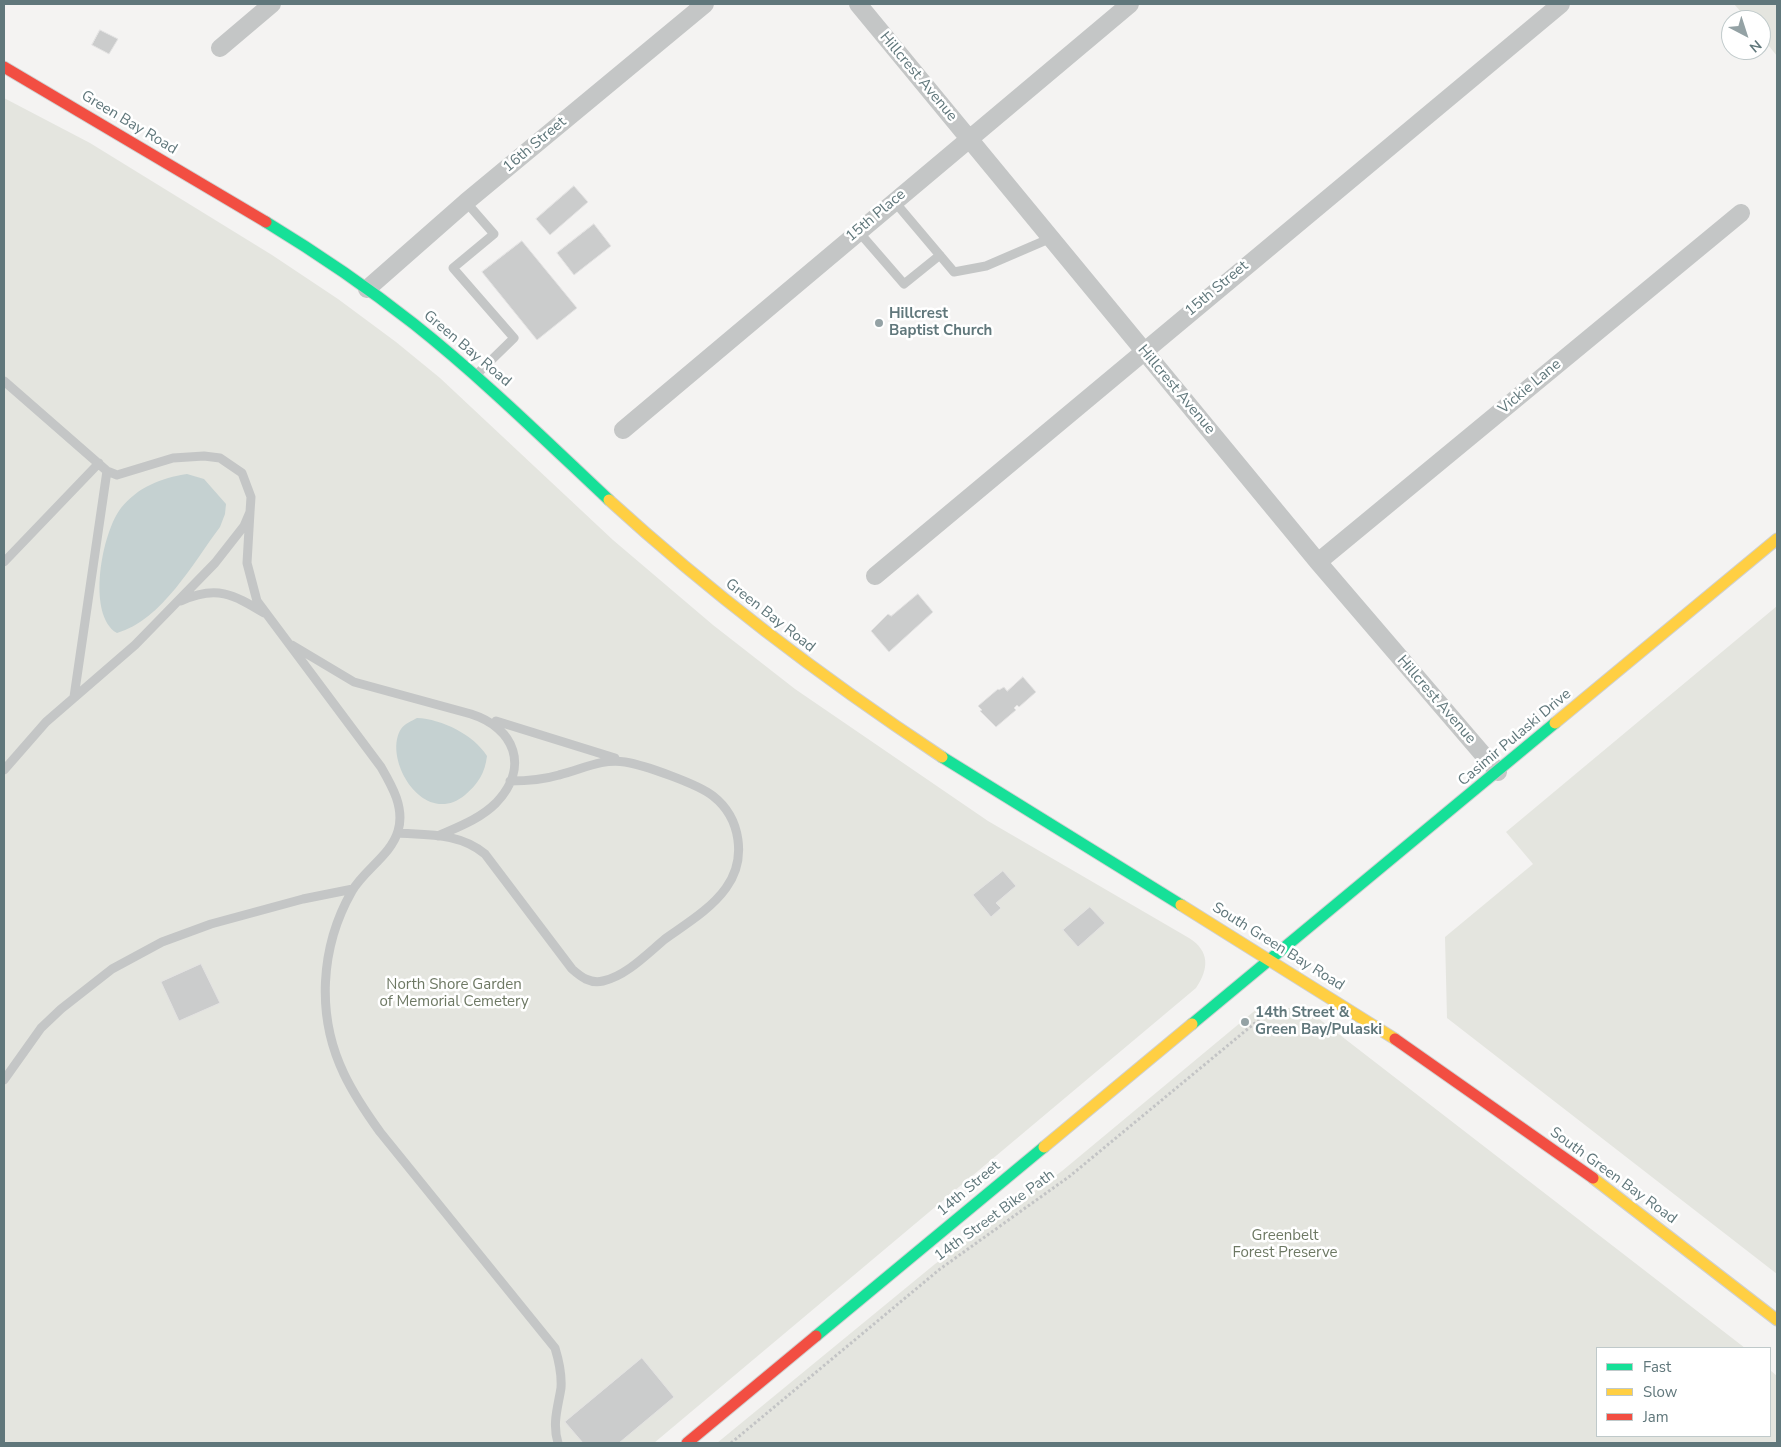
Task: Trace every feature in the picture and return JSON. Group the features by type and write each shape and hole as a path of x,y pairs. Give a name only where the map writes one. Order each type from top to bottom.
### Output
{"main road":[{"name":"Green Bay Road","path":"4,67 231,199 367,289 476,375 665,549 770,636 870,709"},
{"name":"Casimir Pulaski Drive","path":"1271,960 1777,539"},
{"name":"South Green Bay Road","path":"870,709 1054,828 1360,1016 1513,1120 1687,1249 1777,1320"},
{"name":"14th Street","path":"687,1443 1271,960"}],"street":[{"path":"220,48 272,4"},
{"name":"16th Street","path":"367,289 466,202 705,4"},
{"name":"Hillcrest Avenue","path":"858,4 1318,562 1498,772"},
{"name":"15th Place","path":"623,430 1130,4"},
{"name":"15th Street","path":"875,576 1143,350 1561,4"},
{"name":"Vickie Lane","path":"1318,562 1741,213"}],"lane":[{"path":"894,201 954,272 986,266 1051,238"},
{"path":"466,202 494,234 453,268 514,338 476,375"},
{"path":"858,231 904,284 940,255"},
{"path":"4,382 107,470 118,475 173,458 204,456 220,458 242,473 251,497 247,563 258,601 265,614 381,767 394,788 399,807 398,833 390,846 367,870 353,889 341,911 327,957 325,1011 331,1041 343,1073 358,1100 380,1132 555,1348 561,1367 561,1387 554,1417 558,1443"},
{"path":"4,562 99,463"},
{"path":"74,697 107,470"},
{"path":"4,770 46,722 135,644 176,603 233,541 244,526 250,512"},
{"path":"176,603 209,591 241,599 265,614"},
{"path":"284,639 311,658 354,682 488,719 627,762 675,778 712,795 721,803 731,819 738,836 739,849 734,874 727,887 714,902 624,972 601,982 581,977 572,969 485,854 474,845 460,839 398,833"},
{"path":"438,836 467,823 489,808 504,793 510,781 515,760 512,749 500,728 488,719"},
{"path":"510,781 540,779 610,760 627,762"},
{"path":"4,1080 41,1028 86,989 129,960 162,942 211,924 303,899 353,889"}],"path":[{"name":"14th Street Bike Path","path":"732,1443 940,1269 1070,1176 1273,1008"}],"green space":[{"path":"1734,4 1777,4 1777,56 1771,48 1771,10 1739,10"},
{"name":"North Shore Garden of Memorial Cemetery","path":"4,98 90,143 272,255 338,299 396,342 440,378 613,540 713,625 795,689 988,821 1189,938 1196,943 1204,955 1205,967 1196,988 654,1443 4,1443"},
{"path":"1777,606 1777,1274 1447,1018 1445,937 1533,864 1506,832"},
{"name":"Greenbelt Forest Preserve","path":"1258,1008 1305,1008 1744,1347 1596,1347 1596,1437 1771,1437 1771,1371 1777,1376 1777,1443 717,1443 935,1264 1062,1171"}],"shaded area":[{"path":"187,474 204,479 226,504 225,514 220,527 175,589 162,603 133,626 117,633 107,623 102,609 100,592 103,553 114,520 121,508 142,489 168,478"},
{"path":"417,718 437,721 466,735 487,756 483,773 474,787 465,795 450,803 435,803 422,797 411,786 402,772 397,757 397,742 401,729"}],"building":[{"path":"100,30 118,39 109,54 92,45"},
{"path":"574,186 588,202 550,235 536,219"},
{"path":"594,224 611,246 574,275 557,253"},
{"path":"522,241 577,308 537,340 482,272"},
{"path":"918,594 933,612 889,652 871,631 888,614 891,616"},
{"path":"1023,677 1036,692 1019,707 1017,705 1014,708 1016,710 996,727 980,711 982,710 978,706 998,689 1004,687 1007,691"},
{"path":"1003,871 1016,886 996,903 1001,908 991,917 973,895"},
{"path":"1090,907 1105,923 1078,947 1063,930"},
{"path":"201,964 220,1003 179,1021 161,982"},
{"path":"642,1358 674,1397 619,1443 583,1443 565,1422"}],"traffic: fast":[{"path":"266,222 342,271 414,324 489,388 609,500"},
{"path":"1192,1024 1555,723"},
{"path":"942,757 1181,905"},
{"path":"816,1336 1044,1147"}],"traffic: slow":[{"path":"609,500 688,569 770,635 942,757"},
{"path":"1555,723 1777,539"},
{"path":"1181,905 1395,1039"},
{"path":"1044,1147 1192,1024"},
{"path":"1593,1178 1777,1320"}],"traffic: jam":[{"path":"4,67 266,222"},
{"path":"1395,1039 1593,1178"},
{"path":"687,1443 816,1336"}],"place":[{"name":"Hillcrest Baptist Church","path":"879,323"},
{"name":"14th Street & Green Bay/Pulaski","path":"1245,1022"}]}
